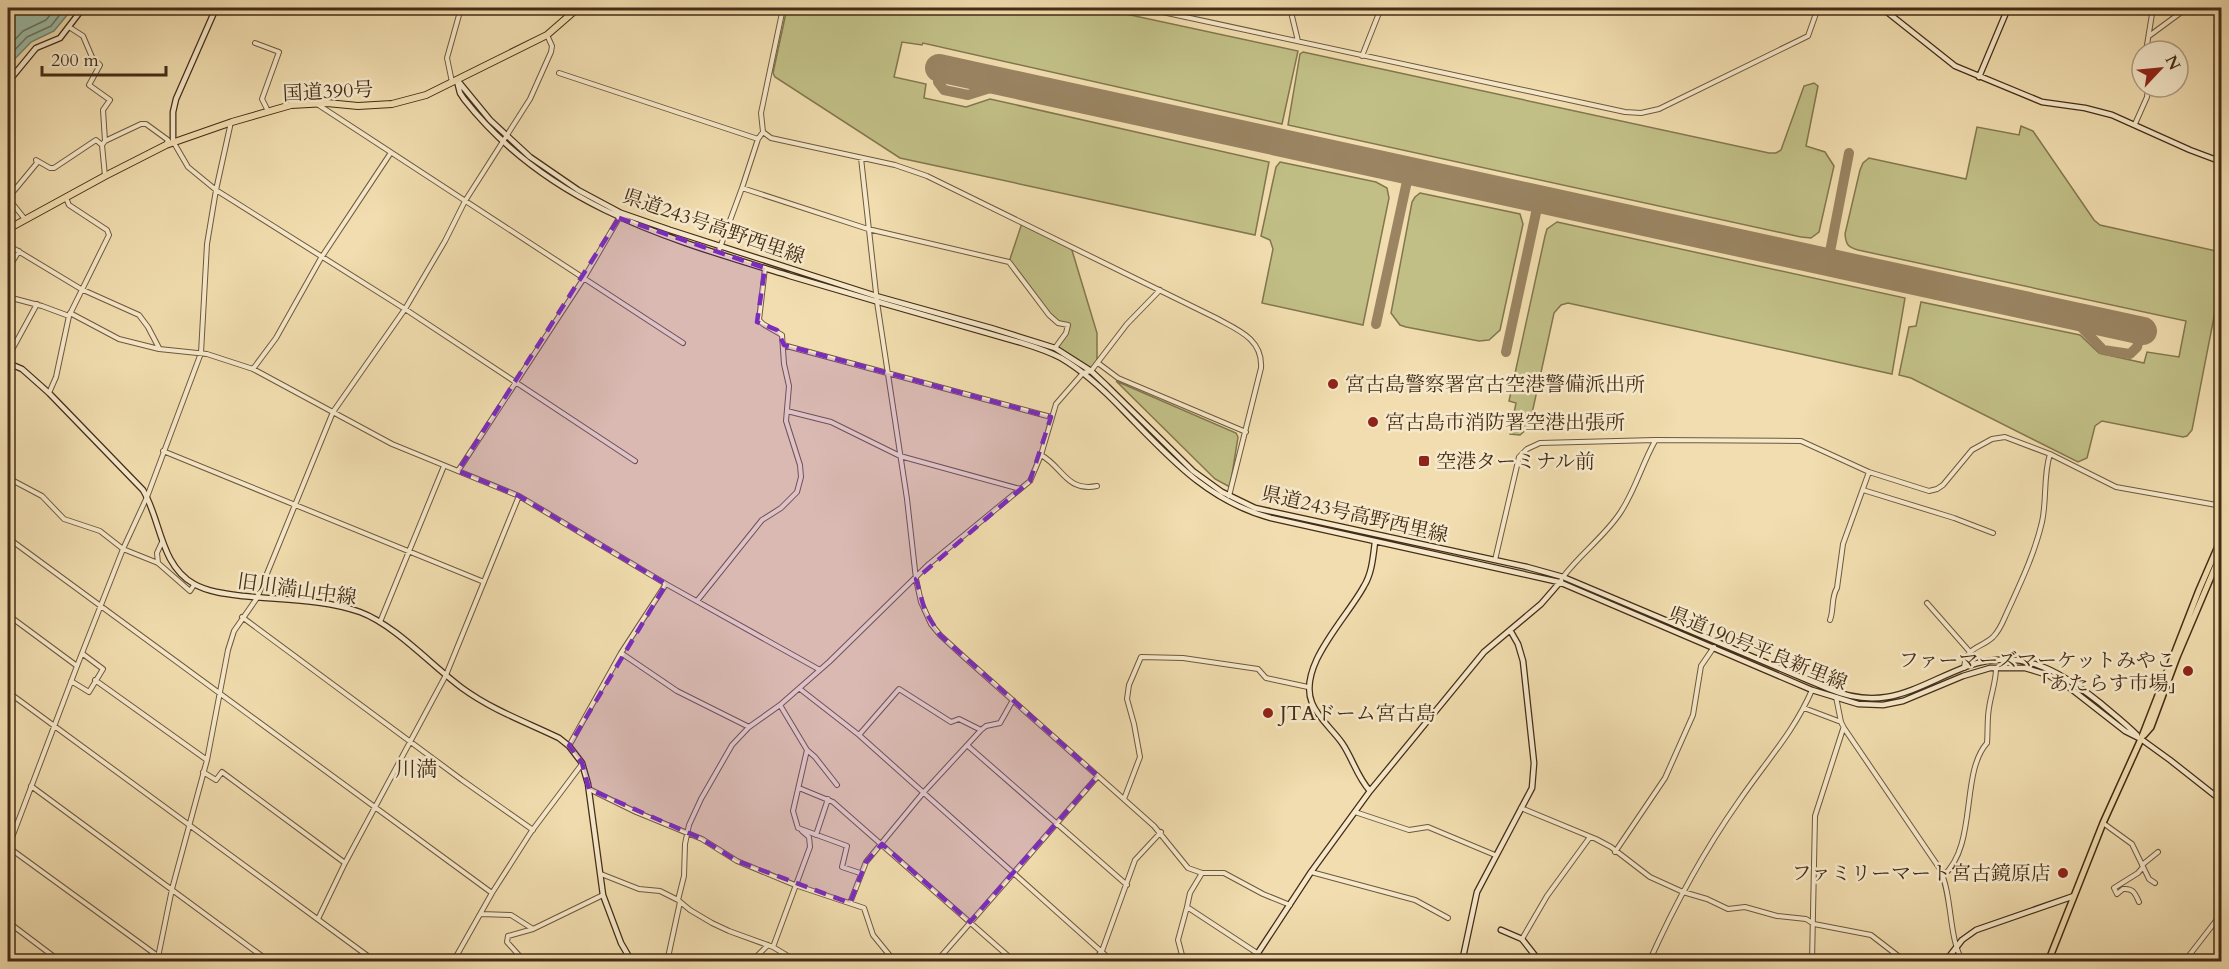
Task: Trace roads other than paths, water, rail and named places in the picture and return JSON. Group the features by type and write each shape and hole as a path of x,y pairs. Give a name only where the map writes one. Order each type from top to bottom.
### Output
{"highway":[{"name":"国道390号","path":"8,229 24,218 166,145 232,122 291,105 315,103 358,106 392,104 417,98 455,82 548,35 578,8"}],"main road":[{"path":"8,82 36,48 60,38 83,8"},
{"path":"173,142 172,112 176,99 216,8"},
{"path":"1882,8 1946,60 1979,77 2042,102 2097,110 2222,162"},
{"path":"1979,77 2008,8"},
{"name":"県道243号高野西里線","path":"455,82 464,99 506,140 556,183 619,218 1037,348 1062,358 1110,396 1189,475 1217,496 1256,514 1559,582"},
{"name":"県道243号高野西里線","path":"506,140 557,177 600,202 645,222 765,268 1002,331 1055,348 1091,371 1193,471 1229,496 1256,508 1563,577"},
{"path":"8,363 22,369 49,393 119,464 147,497 168,555 183,576 194,585"},
{"path":"2048,962 2222,537"},
{"path":"1370,791 1363,783 1345,747 1312,705 1308,687 1316,660 1365,585 1376,542"},
{"path":"2141,739 2151,727 2177,657 2222,550"},
{"path":"1252,962 1311,872 1370,791 1484,652 1541,604 1563,577"},
{"name":"県道190号平良新里線","path":"1563,577 1836,692 1861,698 1892,697 1915,690 1964,668 2002,659 2017,660 2047,668 2086,692 2128,725 2141,739"},
{"name":"県道190号平良新里線","path":"1559,582 1837,699 1875,705 1903,701 1972,672 1996,667 2025,668 2048,675 2070,688 2125,731 2141,739"},
{"name":"旧川満山中線","path":"194,585 257,598 359,612 380,622 486,704 559,738 569,746 582,764 589,789 603,895 621,943 632,962"},
{"path":"1462,962 1477,892 1532,788 1534,763 1522,661 1518,644 1510,630"},
{"path":"2141,739 2222,801"},
{"path":"1945,962 1956,947 1976,930 2074,896"},
{"path":"1501,930 1522,939 1540,962"}],"street":[{"path":"455,82 449,77 447,58 452,33 461,8"},
{"path":"719,250 758,139 763,132 761,113 783,8"},
{"path":"1144,8 1619,111 1641,113 1659,109 1808,36 1818,8"},
{"path":"1290,8 1298,41"},
{"path":"1362,56 1381,8"},
{"path":"2148,39 2153,8"},
{"path":"2149,36 2187,8"},
{"path":"69,27 83,36 92,57 100,65 89,85 110,100 103,110 105,176"},
{"path":"156,962 188,825 207,760 228,650 234,632 257,598 333,412 405,309 446,241 465,201 530,99 547,64 552,46 548,35"},
{"path":"255,43 279,52 262,99 268,111"},
{"path":"559,73 758,139"},
{"path":"2135,124 2146,99"},
{"path":"315,103 683,343"},
{"path":"166,962 8,848 100,606 147,497 201,353 207,244 216,190 232,122"},
{"path":"24,218 8,198 37,163 36,160 54,168 96,140 104,143 141,124 146,124 168,140 166,145"},
{"path":"763,132 771,138 895,165 927,176 1160,290 1243,333 1256,343 1261,354 1261,368 1229,496"},
{"path":"173,142 188,167 216,190 405,309 635,461"},
{"path":"252,369 276,338 321,258 390,154"},
{"path":"861,158 876,299 916,579 925,611 940,635 1161,832 1188,868 1202,873 1224,873 1254,890 1290,904"},
{"path":"742,188 868,228 1009,262 1049,315 1058,323 1068,325 1066,333 1055,348"},
{"path":"49,393 56,377 58,359 66,337 70,315 109,235 107,230 69,205 66,198"},
{"path":"458,471 584,278 619,218"},
{"path":"8,244 81,289 139,315 159,349"},
{"path":"8,270 19,252"},
{"path":"698,601 762,520 782,508 797,492 801,477 800,465 786,421 789,386 784,364 782,334 759,320 765,268"},
{"path":"667,962 684,876 686,833 701,799 732,745 749,727 800,689 961,536 1034,475 1056,404 1083,374 1091,371 1127,324 1160,290"},
{"path":"8,297 70,315 119,339 159,349 201,353 252,369 392,444 519,496 666,584 820,670"},
{"path":"8,357 37,304"},
{"path":"783,345 1051,417"},
{"path":"1097,363 1118,378 1246,432"},
{"path":"786,411 831,422 900,456 1020,489"},
{"path":"1495,560 1520,457 1527,449 1540,443 1655,440 1801,441 1869,472 1929,491 1943,485 1972,450 1992,439 2005,437 2050,454 2116,487 2222,506"},
{"path":"1563,577 1621,512 1655,440"},
{"path":"163,451 484,582"},
{"path":"1964,668 1965,658 1970,652 1993,637 2000,628 2026,571 2042,521 2046,496 2047,463 2050,454"},
{"path":"1041,455 1076,485 1088,488 1096,486"},
{"path":"380,622 444,466"},
{"path":"1830,620 1834,610 1834,593 1837,588 1843,544 1869,472"},
{"path":"8,478 42,496 64,519 100,531 123,549 158,563 190,591 194,585"},
{"path":"1863,490 1993,532"},
{"path":"318,919 345,863 447,675 519,496"},
{"path":"8,538 492,893"},
{"path":"158,563 157,553 162,542"},
{"path":"569,746 621,653 666,584"},
{"path":"1927,603 1970,652"},
{"path":"8,615 77,666"},
{"path":"242,617 533,830"},
{"path":"1615,852 1665,778 1693,715 1701,666 1714,647"},
{"path":"621,653 677,691 749,727"},
{"path":"71,681 89,692 103,669 83,654"},
{"path":"1124,798 1140,757 1127,699 1141,657 1183,658 1257,669 1266,678 1308,687"},
{"path":"1943,876 1955,862 1967,819 1973,776 1982,748 1987,743 1986,725 1996,667"},
{"path":"96,680 207,760"},
{"path":"800,689 820,702 860,735 1113,962"},
{"path":"860,735 899,689 951,722 959,719 981,730"},
{"path":"1649,962 1683,892 1738,801 1795,726 1812,690"},
{"path":"8,692 376,962"},
{"path":"1836,692 1840,722 1934,859 1943,876 1947,886 1956,947 1964,962"},
{"path":"850,903 866,862 923,793 981,730 986,726 1000,723 1013,700"},
{"path":"780,705 807,750 837,785"},
{"path":"1804,708 1840,722"},
{"path":"1812,962 1815,816 1844,728"},
{"path":"968,746 1127,885"},
{"path":"773,947 810,847 809,837 798,828 793,812 807,750"},
{"path":"453,962 492,893 533,830 582,764"},
{"path":"203,772 216,780 222,772 345,863"},
{"path":"936,962 1098,776"},
{"path":"31,786 270,962"},
{"path":"799,788 828,799 970,922 1009,960 1015,962"},
{"path":"589,789 702,839 737,861 795,885 864,908 873,934 895,962"},
{"path":"816,835 828,799"},
{"path":"1521,808 1590,837 1650,877 1683,892 1707,899 1728,909 1745,907 1777,916 1806,919 1814,924 1871,936 1906,962"},
{"path":"1354,811 1409,830 1428,827 1495,855"},
{"path":"8,822 15,826"},
{"path":"2103,823 2132,844 2149,879 2155,883"},
{"path":"798,828 847,846 842,867 861,873"},
{"path":"1093,962 1102,951 1135,860 1161,832"},
{"path":"1522,939 1546,896 1590,837"},
{"path":"2132,890 2122,889 2117,894 2114,888 2138,873 2158,852"},
{"path":"1311,872 1415,900 1448,918"},
{"path":"1180,962 1182,956 1178,940 1190,893 1202,873"},
{"path":"601,874 639,889 660,891 729,932 773,947 798,962"},
{"path":"2128,879 2139,902"},
{"path":"525,962 507,942 508,936 533,929 603,895"},
{"path":"1187,907 1257,953"},
{"path":"2184,962 2222,913"},
{"path":"481,914 511,915 533,929"},
{"path":"8,922 62,962"},
{"path":"751,962 768,945"}],"water":[{"path":"8,8 73,8 54,31 31,42 8,66"}],"place":[{"name":"宮古島警察署宮古空港警備派出所","path":"1333,384"},
{"name":"宮古島市消防署空港出張所","path":"1373,422"},
{"name":"空港ターミナル前","path":"1424,461"},
{"name":"ファーマーズマーケットみやこ 「あたらす市場」","path":"2188,671"},
{"name":"JTAドーム宮古島","path":"1268,713"},
{"name":"ファミリーマート宮古鏡原店","path":"2063,873"}],"district":[{"name":"川満","path":"416,769"}]}
